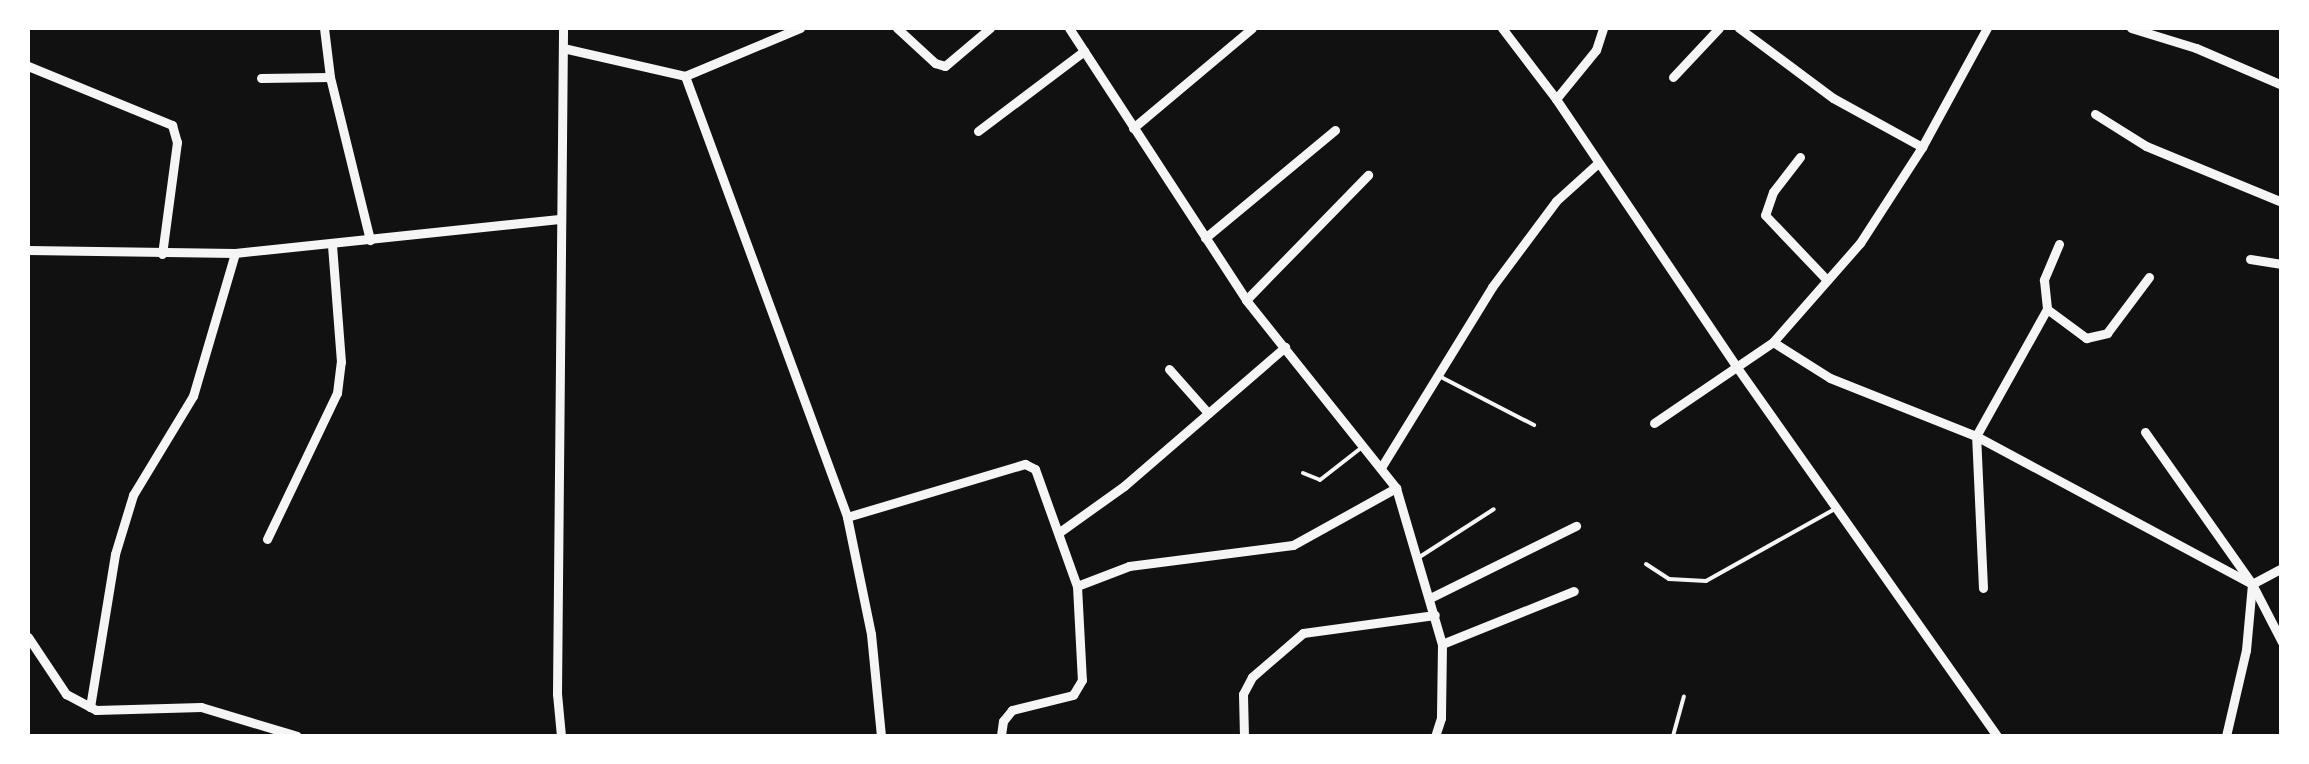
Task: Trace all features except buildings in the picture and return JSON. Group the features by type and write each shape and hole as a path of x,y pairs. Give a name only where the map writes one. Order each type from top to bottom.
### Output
{"street":[{"path":"324,28 330,76 370,240"},
{"path":"561,736 556,694 563,28"},
{"path":"562,48 685,76 800,28"},
{"path":"897,28 935,63 945,66 990,28"},
{"path":"1069,28 1246,300 1396,488 1442,644 1441,718 1435,736"},
{"path":"1133,128 1252,28"},
{"path":"1502,28 1556,99 1736,366 1996,736"},
{"path":"1556,99 1596,50 1602,28"},
{"path":"1673,77 1719,28"},
{"path":"1739,28 1832,98 1922,147"},
{"path":"1654,423 1773,342 1860,243 1922,147 1987,28"},
{"path":"2131,28 2196,48 2282,85"},
{"path":"978,131 1084,52"},
{"path":"28,66 172,125 177,142 162,254"},
{"path":"261,78 330,76"},
{"path":"685,76 847,518 871,634 881,736"},
{"path":"2096,114 2146,146 2282,202"},
{"path":"1205,238 1335,130"},
{"path":"1800,157 1773,192 1765,216 1827,280"},
{"path":"1382,466 1524,244 1556,200 1597,164"},
{"path":"1246,300 1368,176"},
{"path":"28,250 235,252 332,246 559,219"},
{"path":"1982,588 1976,436 2047,310 2044,280 2059,244"},
{"path":"267,539 338,392 342,362 332,246"},
{"path":"90,707 115,554 133,495 193,396 235,252"},
{"path":"2250,259 2282,264"},
{"path":"2047,310 2086,338 2099,338 2108,333 2149,277"},
{"path":"1773,342 1830,378 1976,436 2252,584"},
{"path":"1061,531 1124,486 1285,348"},
{"path":"1169,368 1208,413"},
{"path":"2145,432 2252,584 2282,642"},
{"path":"847,518 1025,464 1034,469 1061,531 1078,586 1082,680 1073,695 1012,710 1003,721 1001,736"},
{"path":"1078,586 1129,566 1293,545 1396,488"},
{"path":"1430,598 1576,526"},
{"path":"2252,584 2282,568"},
{"path":"2226,736 2246,650 2252,584"},
{"path":"1442,644 1574,591"},
{"path":"1244,736 1243,694 1252,677 1303,634 1435,615"},
{"path":"28,637 66,694 90,707 201,707 298,736"}],"lane":[{"path":"1438,376 1534,426"},
{"path":"1303,472 1320,480 1364,445"},
{"path":"1646,564 1670,579 1706,581 1837,508"},
{"path":"1418,558 1494,509"},
{"path":"1673,736 1684,696"}]}
